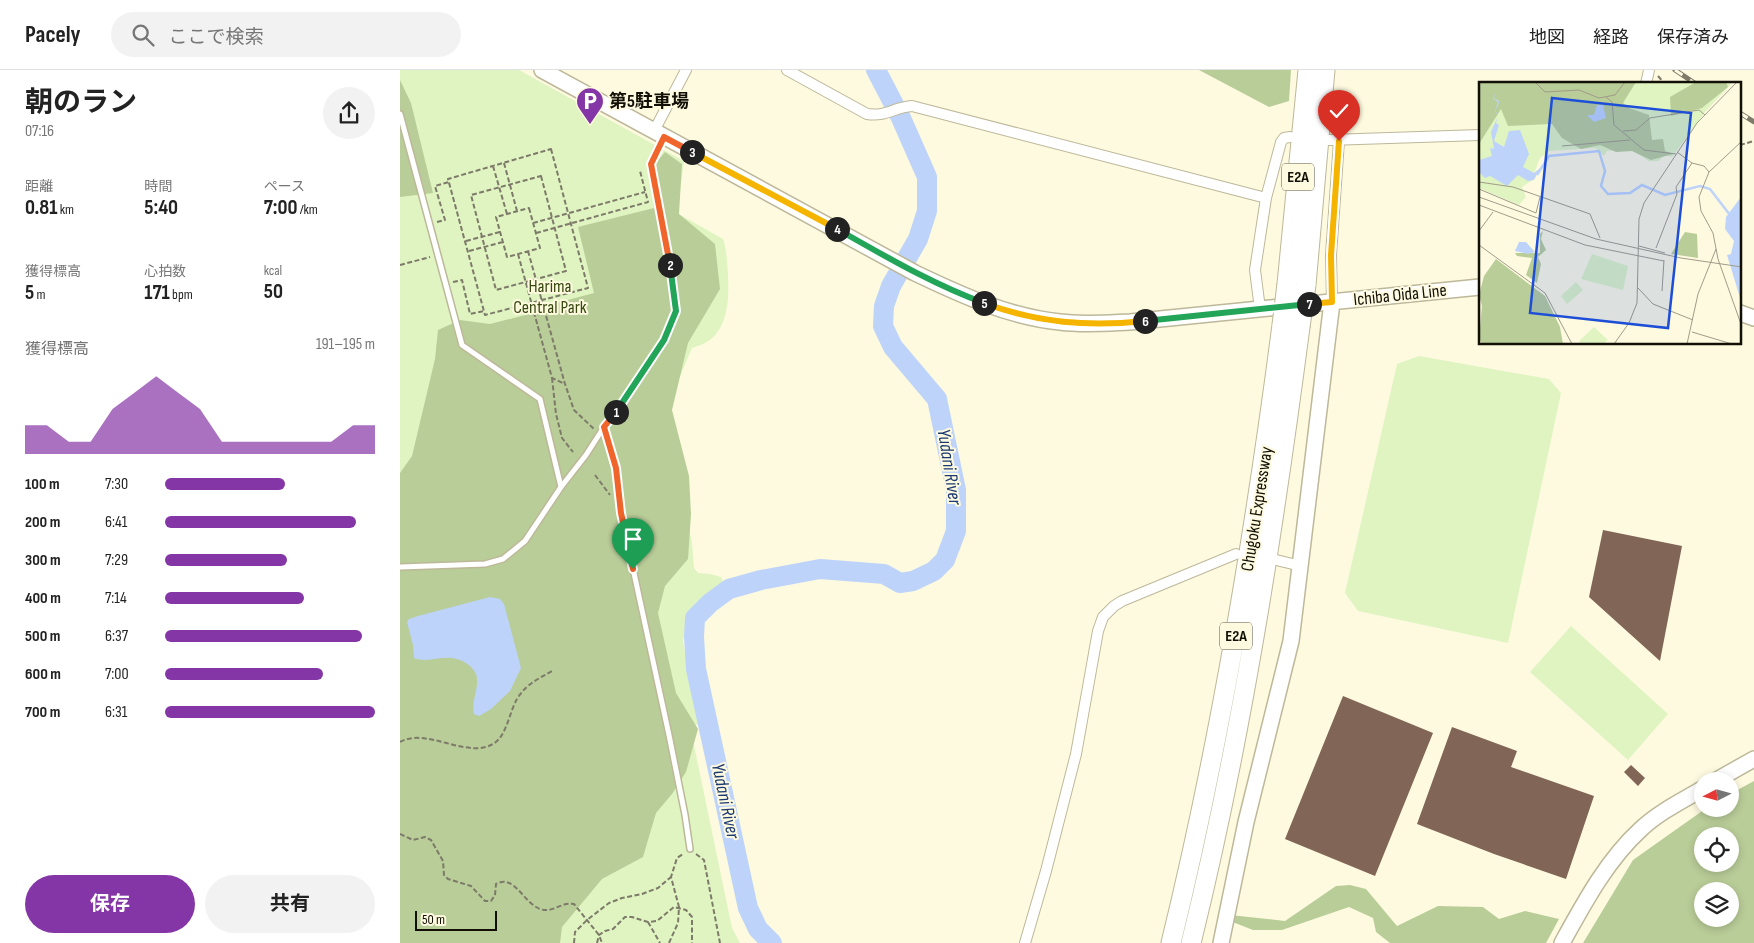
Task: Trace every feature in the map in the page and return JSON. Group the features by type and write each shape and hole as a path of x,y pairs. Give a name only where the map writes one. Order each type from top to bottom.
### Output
{"highway":[{"name":"Chugoku Expressway","path":"1191,943 1234,743 1261,594 1286,438 1291,326 1287,284 1308,70"},
{"name":"Chugoku Expressway","path":"1171,943 1219,728 1246,580 1268,437 1291,326 1306,285 1325,70"}],"main road":[{"name":"Ichiba Oida Line","path":"542,70 915,273 954,292 1025,317 1096,324 1130,322 1479,287"},
{"path":"1221,943 1246,822 1291,641 1332,302"},
{"path":"1742,314 1754,318"},
{"path":"1731,772 1754,759"},
{"path":"1562,943 1580,910 1619,853 1648,824 1666,810 1694,794"}],"street":[{"path":"659,134 686,70"},
{"path":"787,70 868,114 879,116 905,106 912,106 1266,198"},
{"path":"1332,302 1331,255 1334,140 1479,135"},
{"path":"1260,309 1255,270 1266,198 1281,142 1284,138 1290,138"},
{"path":"1025,943 1046,871 1076,754 1096,640 1103,617 1122,601 1236,554"},
{"path":"1272,559 1301,566"}],"lane":[{"path":"400,114 462,345 540,399 561,487"},
{"path":"400,567 484,564 503,558 525,541 561,487 586,456 604,427 625,400 664,340 676,311 670,261 651,164 659,134"},
{"path":"604,427 616,468 621,513 686,815 690,850"}],"path":[{"path":"552,149 588,288 485,315 448,179 504,163 552,149"},
{"path":"504,163 517,211"},
{"path":"493,166 507,214"},
{"path":"536,233 648,202 640,171"},
{"path":"541,176 566,271 496,290 471,195 510,184 541,176"},
{"path":"445,220 436,186 449,182"},
{"path":"533,223 645,192"},
{"path":"529,208 540,248 507,257 496,217 507,214 529,208"},
{"path":"465,242 500,232"},
{"path":"468,252 502,242"},
{"path":"528,251 574,410 600,434"},
{"path":"518,254 552,378 556,414 562,438 573,452"},
{"path":"400,265 438,255"},
{"path":"462,280 470,314 484,311"},
{"path":"552,378 565,384"},
{"path":"595,475 609,491 621,513"},
{"path":"400,742 406,738 420,737 456,746 482,748 497,741 508,721 516,700 530,683 552,671"},
{"path":"400,834 413,840 425,838 431,840 443,861 444,875 448,879 471,886 485,901 491,901 495,895 496,884 502,880 508,881 526,898 543,910 555,908 566,903 574,904 599,935 602,943"},
{"path":"574,943 575,932 587,920 609,904 622,898 658,888 671,877 677,858 690,850 704,860 720,943"},
{"path":"669,943 678,924 679,907 671,877"},
{"path":"597,943 599,935 613,929 625,918 632,917 648,922 657,921 674,907 679,907 686,910 692,917 692,943"},
{"path":"648,922 660,943"}],"green space":[{"name":"Harima Central Park","path":"400,70 519,70 684,161 677,213 723,239 727,257 728,283 728,302 724,320 714,336 705,343 692,348 676,386 664,427 692,543 694,568 698,573 721,577 724,583 695,604 690,614 683,641 699,724 690,726 732,928 740,943 400,943"},
{"path":"1199,70 1291,70 1289,101 1269,107"},
{"path":"400,80 411,103 433,193 400,197"},
{"name":"Harima Central Park","path":"665,152 682,164 679,214 715,244 720,289 688,343 672,410 689,476 691,514 688,559 665,586 658,613 676,693 698,729 686,772 672,794 656,813 643,857 602,879 562,927 560,943 400,943 400,473 412,456 435,359 438,330 460,320 490,324 529,314 549,305 594,293 578,227 654,208 649,171"},
{"path":"1419,356 1549,379 1561,393 1508,643 1358,611 1345,593 1397,364"},
{"path":"1571,626 1668,714 1628,760 1530,672"},
{"path":"1754,781 1754,943 1583,943 1633,860 1694,817 1739,818 1739,789"},
{"path":"1350,885 1366,889 1397,926 1438,906 1483,907 1499,919 1525,911 1559,919 1546,943 1390,943 1376,932 1373,918 1349,907 1282,930 1253,930 1230,921 1230,915 1285,921 1336,886"}],"water":[{"path":"490,597 500,599 504,604 521,668 510,691 491,709 479,716 474,714 473,710 477,683 474,671 470,666 455,659 421,660 414,658 407,622 409,619 418,616"}],"building":[{"path":"1603,530 1682,546 1660,661 1589,597"},
{"path":"1343,696 1433,733 1375,876 1285,839"},
{"path":"1452,727 1517,751 1511,767 1594,796 1566,879 1417,824"},
{"path":"1631,765 1645,778 1638,786 1624,772"}],"waterway":[{"name":"Yudani River","path":"772,943 758,929 748,908 696,669 695,618 710,603 729,589 761,580 820,569 884,574 900,583 913,581 934,571 945,560 956,531 956,490 937,399 893,347 883,326 884,306 891,286 918,239 927,211 927,177 901,118 876,70"}],"railway":[{"path":"1675,70 1693,82"},
{"path":"1742,114 1754,122"}],"place":[{"name":"第5駐車場","path":"590,125"}],"route":[{"path":"633,569 621,513 616,468 604,427 625,400 664,340 676,311 665,234 651,164 664,137 915,273 954,292 1025,317 1096,324 1332,302 1331,255 1339,141"}]}
